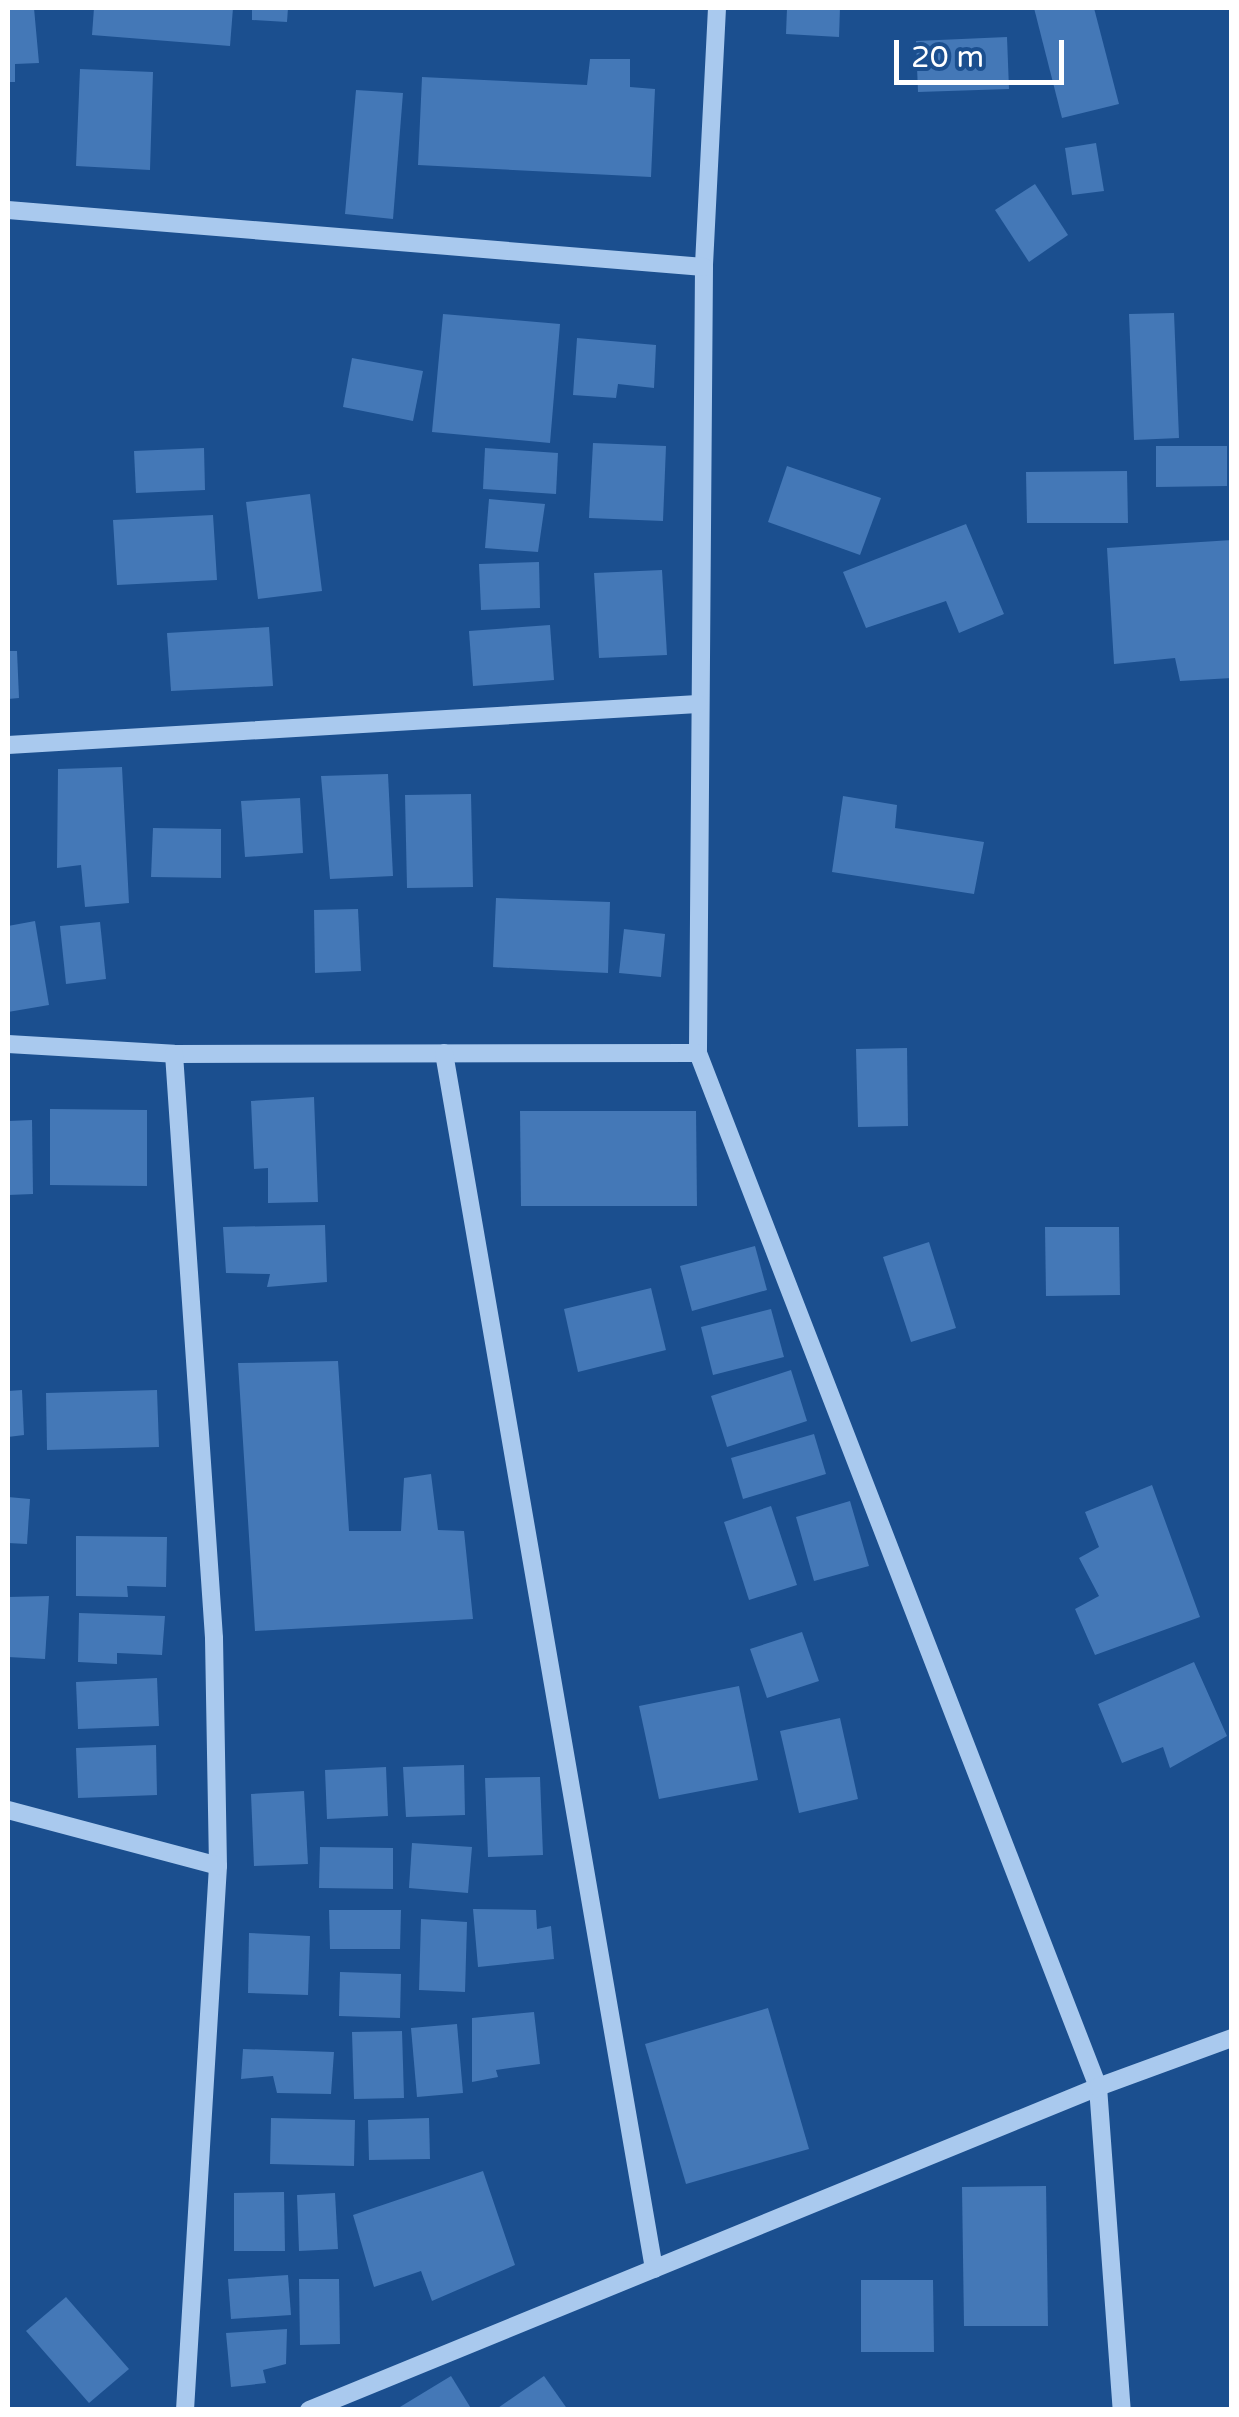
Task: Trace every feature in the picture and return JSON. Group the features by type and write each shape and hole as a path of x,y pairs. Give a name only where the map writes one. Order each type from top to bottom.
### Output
{"street":[{"path":"717,8 704,267 698,1053 1098,2087 1122,2410"},
{"path":"8,210 704,267"},
{"path":"8,745 698,704"},
{"path":"8,1044 174,1054 698,1053"},
{"path":"444,1053 654,2269"},
{"path":"174,1054 214,1638 218,1866 185,2410"},
{"path":"8,1810 218,1866"},
{"path":"309,2410 1098,2087 1232,2038"}],"building":[{"path":"8,8 34,8 39,63 15,64 15,82 8,82"},
{"path":"94,8 233,8 230,46 92,35"},
{"path":"252,8 288,8 287,22 252,20"},
{"path":"787,8 840,8 839,37 786,34"},
{"path":"1034,8 1094,8 1119,104 1062,118"},
{"path":"1007,37 1009,89 918,92 916,41"},
{"path":"590,59 630,59 630,87 655,89 651,177 418,165 422,77 587,85"},
{"path":"80,69 153,72 150,170 76,166"},
{"path":"356,90 403,93 393,219 345,214"},
{"path":"1096,143 1104,191 1072,195 1065,148"},
{"path":"1035,184 1068,235 1029,262 995,210"},
{"path":"1174,313 1179,438 1134,440 1129,314"},
{"path":"443,314 560,324 550,443 432,432"},
{"path":"577,338 656,345 654,388 618,384 616,398 573,395"},
{"path":"352,358 423,371 413,421 343,407"},
{"path":"593,443 666,446 663,521 589,518"},
{"path":"1156,446 1227,446 1227,486 1156,487"},
{"path":"204,448 205,490 136,493 134,451"},
{"path":"485,448 558,453 556,494 483,489"},
{"path":"787,466 881,498 860,555 768,522"},
{"path":"1127,471 1128,523 1027,523 1026,472"},
{"path":"310,494 322,591 258,599 246,502"},
{"path":"489,499 545,504 538,552 485,548"},
{"path":"213,515 217,580 117,585 113,520"},
{"path":"966,524 1004,614 959,633 946,601 866,628 843,572"},
{"path":"1232,540 1232,678 1180,681 1175,658 1114,664 1107,548"},
{"path":"539,562 540,608 481,610 479,564"},
{"path":"662,570 667,655 599,658 594,573"},
{"path":"550,625 554,680 473,686 469,631"},
{"path":"269,627 273,686 171,691 167,633"},
{"path":"8,651 17,651 19,698 8,699"},
{"path":"122,767 129,903 85,907 81,865 57,868 58,769"},
{"path":"388,774 393,876 330,879 321,776"},
{"path":"471,794 473,887 407,888 405,795"},
{"path":"843,796 897,805 895,828 984,842 974,894 832,872"},
{"path":"300,798 303,853 245,857 241,801"},
{"path":"153,828 221,829 221,878 151,877"},
{"path":"496,898 610,902 608,973 493,967"},
{"path":"358,909 361,971 315,973 314,910"},
{"path":"35,921 49,1005 8,1012 8,926"},
{"path":"100,922 106,979 66,984 60,926"},
{"path":"624,929 665,934 661,977 619,973"},
{"path":"907,1048 908,1126 858,1127 856,1049"},
{"path":"314,1097 318,1202 268,1203 268,1168 254,1169 251,1101"},
{"path":"50,1109 147,1110 147,1186 50,1185"},
{"path":"520,1111 696,1111 697,1206 521,1206"},
{"path":"32,1120 33,1194 8,1195 8,1121"},
{"path":"325,1225 327,1282 267,1287 270,1274 226,1273 223,1227"},
{"path":"1045,1227 1119,1227 1120,1295 1046,1296"},
{"path":"929,1242 956,1328 911,1342 883,1257"},
{"path":"755,1246 767,1290 692,1311 680,1266"},
{"path":"651,1288 666,1350 578,1372 564,1309"},
{"path":"771,1309 784,1357 713,1375 701,1327"},
{"path":"338,1361 349,1531 401,1531 404,1478 431,1474 438,1530 464,1531 473,1619 255,1631 238,1363"},
{"path":"791,1370 807,1421 727,1447 711,1396"},
{"path":"22,1390 24,1435 8,1437 8,1391"},
{"path":"157,1390 159,1447 47,1450 46,1393"},
{"path":"814,1434 826,1474 743,1499 731,1458"},
{"path":"1152,1485 1200,1617 1095,1655 1075,1609 1099,1596 1079,1558 1099,1547 1085,1512"},
{"path":"8,1497 30,1499 27,1544 8,1543"},
{"path":"850,1501 869,1566 814,1581 796,1517"},
{"path":"771,1506 797,1585 749,1600 724,1522"},
{"path":"76,1536 167,1537 166,1587 127,1586 128,1597 76,1596"},
{"path":"49,1596 45,1659 8,1657 8,1597"},
{"path":"79,1613 165,1616 162,1655 117,1653 117,1664 78,1662"},
{"path":"802,1632 819,1681 767,1698 750,1649"},
{"path":"1194,1662 1227,1736 1170,1768 1163,1747 1122,1763 1098,1704"},
{"path":"157,1678 159,1726 78,1729 76,1682"},
{"path":"739,1686 758,1780 659,1799 639,1706"},
{"path":"840,1718 858,1799 799,1813 780,1731"},
{"path":"156,1745 157,1795 78,1798 76,1748"},
{"path":"464,1765 465,1815 406,1817 403,1767"},
{"path":"386,1767 388,1816 327,1819 325,1770"},
{"path":"540,1777 543,1855 488,1857 485,1778"},
{"path":"304,1791 308,1864 254,1866 251,1794"},
{"path":"412,1843 472,1847 468,1893 409,1888"},
{"path":"320,1847 393,1848 393,1889 319,1888"},
{"path":"473,1909 536,1910 537,1929 551,1926 554,1959 478,1967"},
{"path":"329,1910 401,1910 400,1949 330,1949"},
{"path":"421,1919 467,1922 465,1992 419,1990"},
{"path":"249,1933 310,1936 308,1995 248,1993"},
{"path":"340,1972 401,1974 400,2018 339,2016"},
{"path":"768,2008 809,2149 686,2184 645,2044"},
{"path":"534,2012 540,2064 496,2070 498,2077 472,2082 472,2018"},
{"path":"457,2024 463,2093 417,2097 411,2028"},
{"path":"402,2031 404,2098 354,2099 352,2032"},
{"path":"243,2049 334,2052 331,2094 277,2093 273,2076 241,2079"},
{"path":"271,2118 355,2120 354,2166 270,2164"},
{"path":"429,2118 430,2159 369,2160 368,2120"},
{"path":"483,2171 515,2265 432,2301 421,2271 374,2287 353,2215"},
{"path":"1046,2186 1048,2326 964,2326 962,2187"},
{"path":"284,2192 285,2251 234,2251 234,2193"},
{"path":"335,2193 338,2249 299,2251 297,2195"},
{"path":"288,2275 291,2315 231,2319 228,2279"},
{"path":"299,2279 339,2279 340,2344 300,2345"},
{"path":"861,2280 933,2280 934,2352 861,2352"},
{"path":"66,2297 129,2369 89,2403 26,2331"},
{"path":"287,2329 286,2364 263,2370 266,2383 231,2387 226,2333"},
{"path":"451,2376 472,2410 395,2410"},
{"path":"544,2376 568,2410 495,2410"}]}
